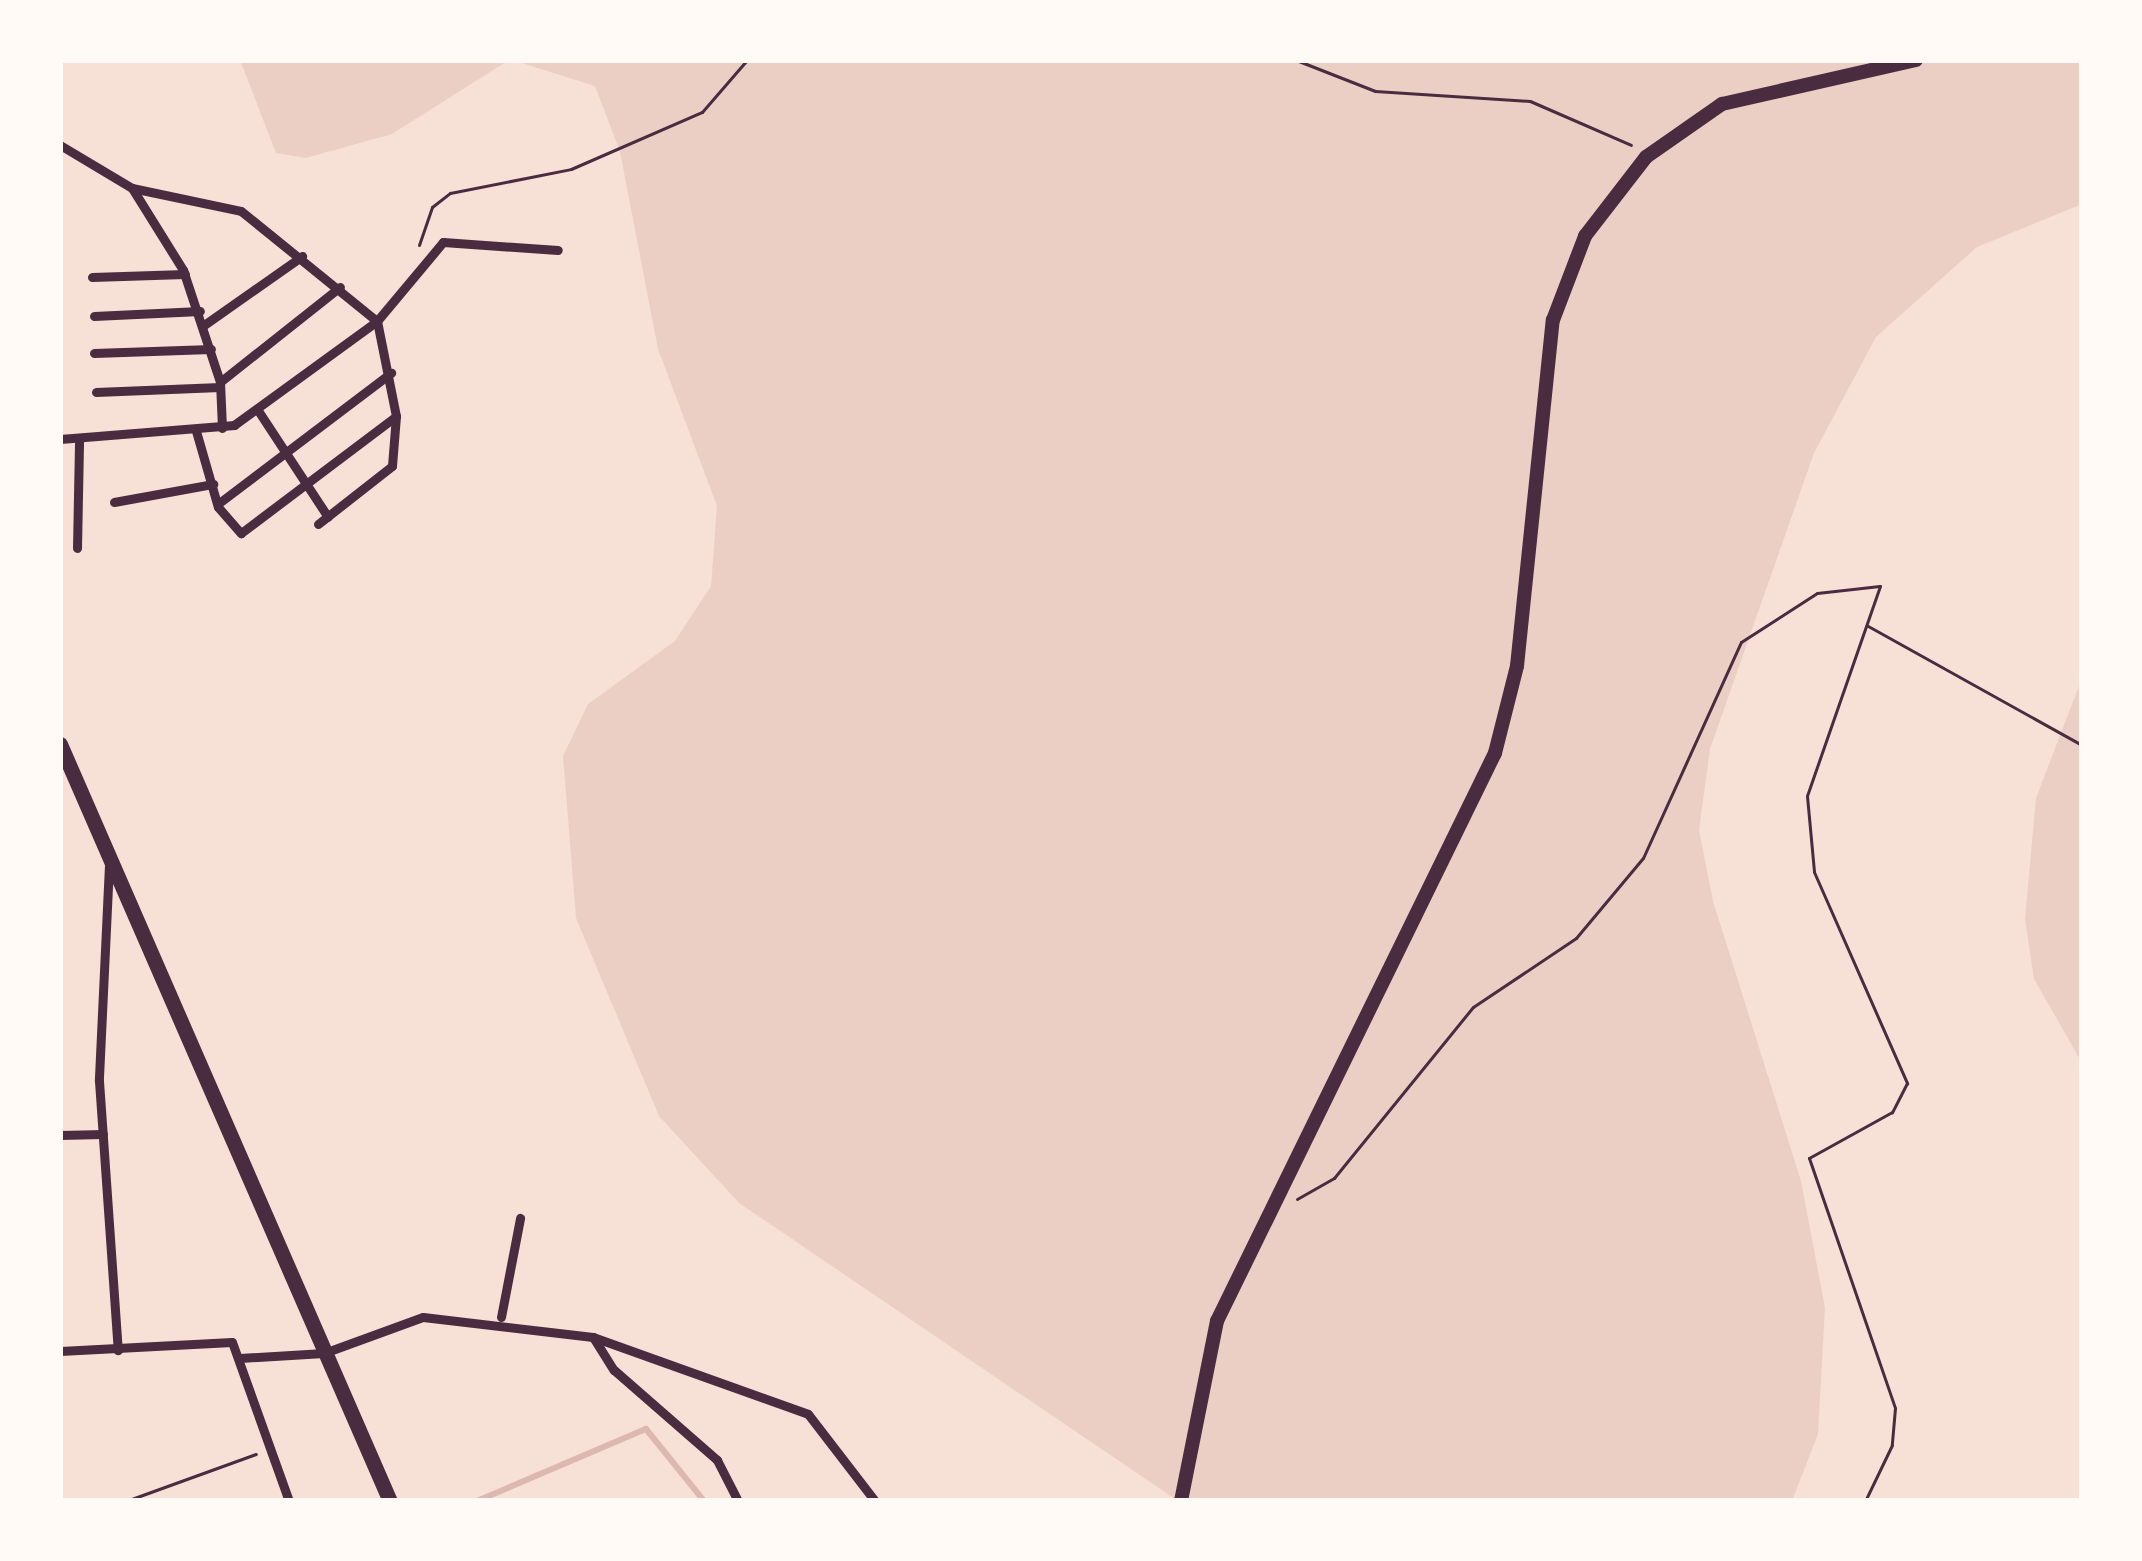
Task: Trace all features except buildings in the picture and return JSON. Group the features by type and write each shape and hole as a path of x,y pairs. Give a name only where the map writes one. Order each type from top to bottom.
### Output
{"highway":[{"path":"60,744 386,1498"}],"main road":[{"path":"1180,1501 1199,1373 1264,1218 1495,753 1517,666 1553,320 1585,236 1646,157 1722,104 1769,87 1916,60"}],"street":[{"path":"60,145 132,188 241,211 377,321 396,416 392,466 323,520 257,409"},
{"path":"132,188 185,274 200,311 220,384 222,428"},
{"path":"60,439 222,428 257,409 377,321 443,242 558,250"},
{"path":"204,326 302,256"},
{"path":"92,277 185,274"},
{"path":"96,392 220,384 340,287"},
{"path":"94,316 200,311"},
{"path":"94,353 211,349"},
{"path":"219,502 391,373"},
{"path":"196,430 219,502 241,533 396,416"},
{"path":"77,548 80,439"},
{"path":"114,502 213,484"},
{"path":"109,850 103,1133 118,1350"},
{"path":"60,1135 103,1133"},
{"path":"501,1317 520,1218"},
{"path":"240,1358 324,1353 399,1320 501,1317 592,1336 808,1414 875,1501"},
{"path":"60,1351 118,1350 212,1335 240,1358 263,1450 289,1501"},
{"path":"592,1336 614,1370 717,1460 739,1501"}],"path":[{"path":"419,271 438,200 571,169 702,112 747,60"},
{"path":"1296,60 1375,91 1530,100 1646,157"},
{"path":"1264,1218 1334,1178 1459,1022 1576,938 1643,858 1741,642 1817,593 1880,586 1807,796 1814,872 1907,1083 1892,1112 1809,1158 1895,1408 1892,1445 1864,1501"},
{"path":"1866,625 2082,745"},
{"path":"126,1501 263,1450"}],"shaded area":[{"path":"240,60 509,60 392,134 306,158 276,153"},
{"path":"512,60 2082,60 2082,204 1977,247 1876,337 1814,453 1710,749 1699,830 1713,901 1801,1181 1825,1308 1818,1434 1792,1501 1178,1501 739,1203 659,1116 576,918 563,756 588,704 675,641 711,586 717,506 658,349 620,152 595,86"},
{"path":"2082,678 2082,1063 2034,979 2025,919 2036,798"}],"waterway":[{"path":"477,1501 646,1429 704,1501"}]}
